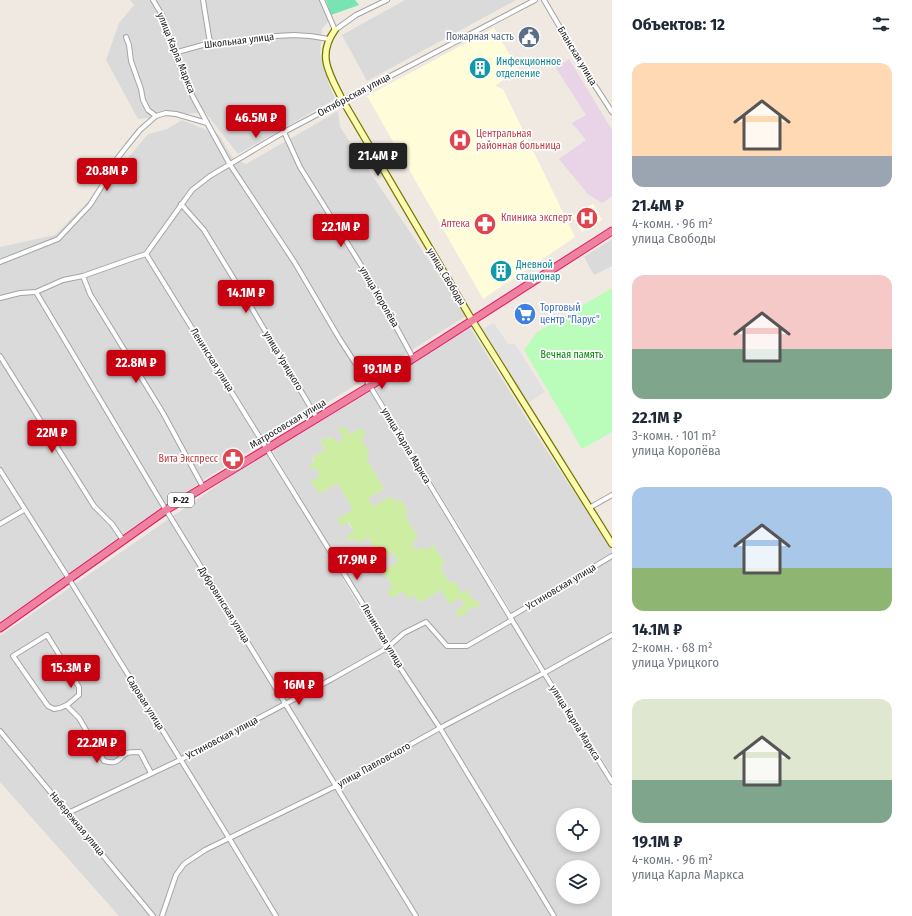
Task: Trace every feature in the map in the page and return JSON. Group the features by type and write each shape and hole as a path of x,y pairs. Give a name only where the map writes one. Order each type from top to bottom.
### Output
{"highway":[{"name":"Матросовская улица","path":"0,628 166,510 370,386 612,231"}],"street":[{"name":"улица Карла Маркса","path":"153,0 162,15 174,53 193,97 229,163 275,231 339,338 370,386 612,782"},
{"path":"203,0 210,43"},
{"path":"322,0 335,30 356,15 387,0"},
{"name":"Октябрьская улица","path":"146,254 192,190 229,163 284,132 535,0"},
{"name":"Бланская улица","path":"544,0 582,65 612,112"},
{"name":"улица Свободы","path":"335,30 329,39 326,48 326,59 329,74 343,101 472,320 612,544"},
{"name":"Школьная улица","path":"174,53 210,43 243,42 294,35 329,39"},
{"path":"126,37 129,45 131,61 141,89 142,100 148,110 156,116"},
{"path":"0,262 58,239 90,206 102,186 110,168 140,130 156,116 166,113 176,114 207,123"},
{"name":"улица Королёва","path":"284,132 300,167 374,286 413,358"},
{"name":"улица Урицкого","path":"181,204 204,230 317,418"},
{"path":"0,298 20,293 36,292 63,280 83,276 146,254"},
{"name":"Ленинская улица","path":"146,254 376,627 387,648 440,728 554,916"},
{"path":"83,276 90,294 163,413 203,487"},
{"name":"Дубровинская улица","path":"36,292 166,510 416,916"},
{"path":"0,356 94,506 112,524 123,540"},
{"name":"Садовая улица","path":"0,470 69,579 276,916"},
{"path":"589,508 612,495"},
{"path":"0,524 24,510"},
{"name":"Устиновская улица","path":"68,813 180,760 285,704 387,648 404,633 426,622 447,646 466,646 612,556"},
{"path":"47,635 79,687 79,695 67,706 54,709 48,706 13,656 47,635"},
{"name":"улица Павловского","path":"162,916 176,875 184,864 205,850 336,786 612,635"},
{"path":"67,706 79,718 104,761 112,763 120,760 128,753 140,752 151,773"},
{"name":"Набережная улица","path":"0,731 153,916"}],"shaded area":[{"path":"130,0 325,0 331,18 322,29 320,53 328,82 335,99 238,154 205,112 138,119 106,60 119,23 134,5"},
{"path":"405,0 516,0 367,81 342,35"},
{"name":"Центральная районная больница","path":"494,28 518,69 495,86 503,89 575,237 483,299 367,96"},
{"path":"569,59 612,130 612,196 602,203 588,194 559,159 586,140 572,123 586,115 556,68"},
{"path":"338,111 340,127 466,316 211,475 0,622 0,247 55,235 113,176 148,134 167,129 182,120 219,135 232,157 246,164"},
{"name":"Клиника эксперт","path":"593,204 602,220 582,232 572,216"},
{"path":"612,239 612,266 594,275 584,257"},
{"path":"494,323 508,344 515,344 545,392 528,403 483,329"},
{"path":"469,326 541,442 612,550 612,554 512,613 375,388"},
{"path":"370,392 508,620 463,645 449,644 427,620 388,646 272,450","holes":["339,428 350,434 361,428 361,438 366,457 384,489 368,498 373,507 392,496 395,502 401,499 408,512 404,514 418,538 411,542 416,551 425,551 434,545 445,564 440,567 449,583 474,602 473,606 467,610 468,611 455,611 465,605 460,597 441,590 419,603 415,595 404,591 391,598 393,588 383,571 398,562 393,552 381,559 368,537 358,542 355,538 349,541 347,536 354,532 348,522 353,510 338,483 319,494 320,476 312,458 325,450 320,441 328,437 337,443 345,439"]},
{"path":"267,451 386,652 405,634 425,623 446,649 467,648 511,622 541,677 543,676 612,788 612,916 119,916 0,782 0,636"},
{"path":"612,558 612,632 544,670 512,617"},
{"path":"612,637 612,775 548,673"}],"green space":[{"path":"326,0 355,0 359,5 331,15"},
{"name":"Вечная память","path":"612,288 612,432 582,449 524,350 537,332"},
{"path":"341,426 343,429 346,427 350,434 361,428 366,435 361,438 370,455 366,457 384,489 368,498 373,506 392,496 395,502 401,499 408,512 405,515 418,538 411,543 416,550 422,547 425,550 434,545 445,564 440,567 449,583 454,581 462,593 467,590 474,602 477,600 480,605 475,609 473,606 467,610 468,612 459,617 455,611 465,605 460,598 449,604 441,590 419,603 415,595 408,599 404,591 391,598 387,591 393,588 383,571 398,562 393,552 381,559 368,537 358,543 355,538 349,541 346,536 354,532 349,522 341,526 337,519 353,510 338,483 319,494 311,481 320,476 315,467 311,469 309,465 314,462 312,458 325,450 320,441 328,437 329,439 333,436 337,443 344,439 338,428"}],"place":[{"name":"Пожарная часть","path":"529,37"},
{"name":"Инфекционное отделение","path":"480,68"},
{"name":"Центральная районная больница","path":"460,140"},
{"name":"Клиника эксперт","path":"587,218"},
{"name":"Аптека","path":"485,224"},
{"name":"Дневной стационар","path":"501,271"},
{"name":"Торговый центр \"Парус\"","path":"525,314"},
{"name":"Вита Экспресс","path":"233,459"}]}
